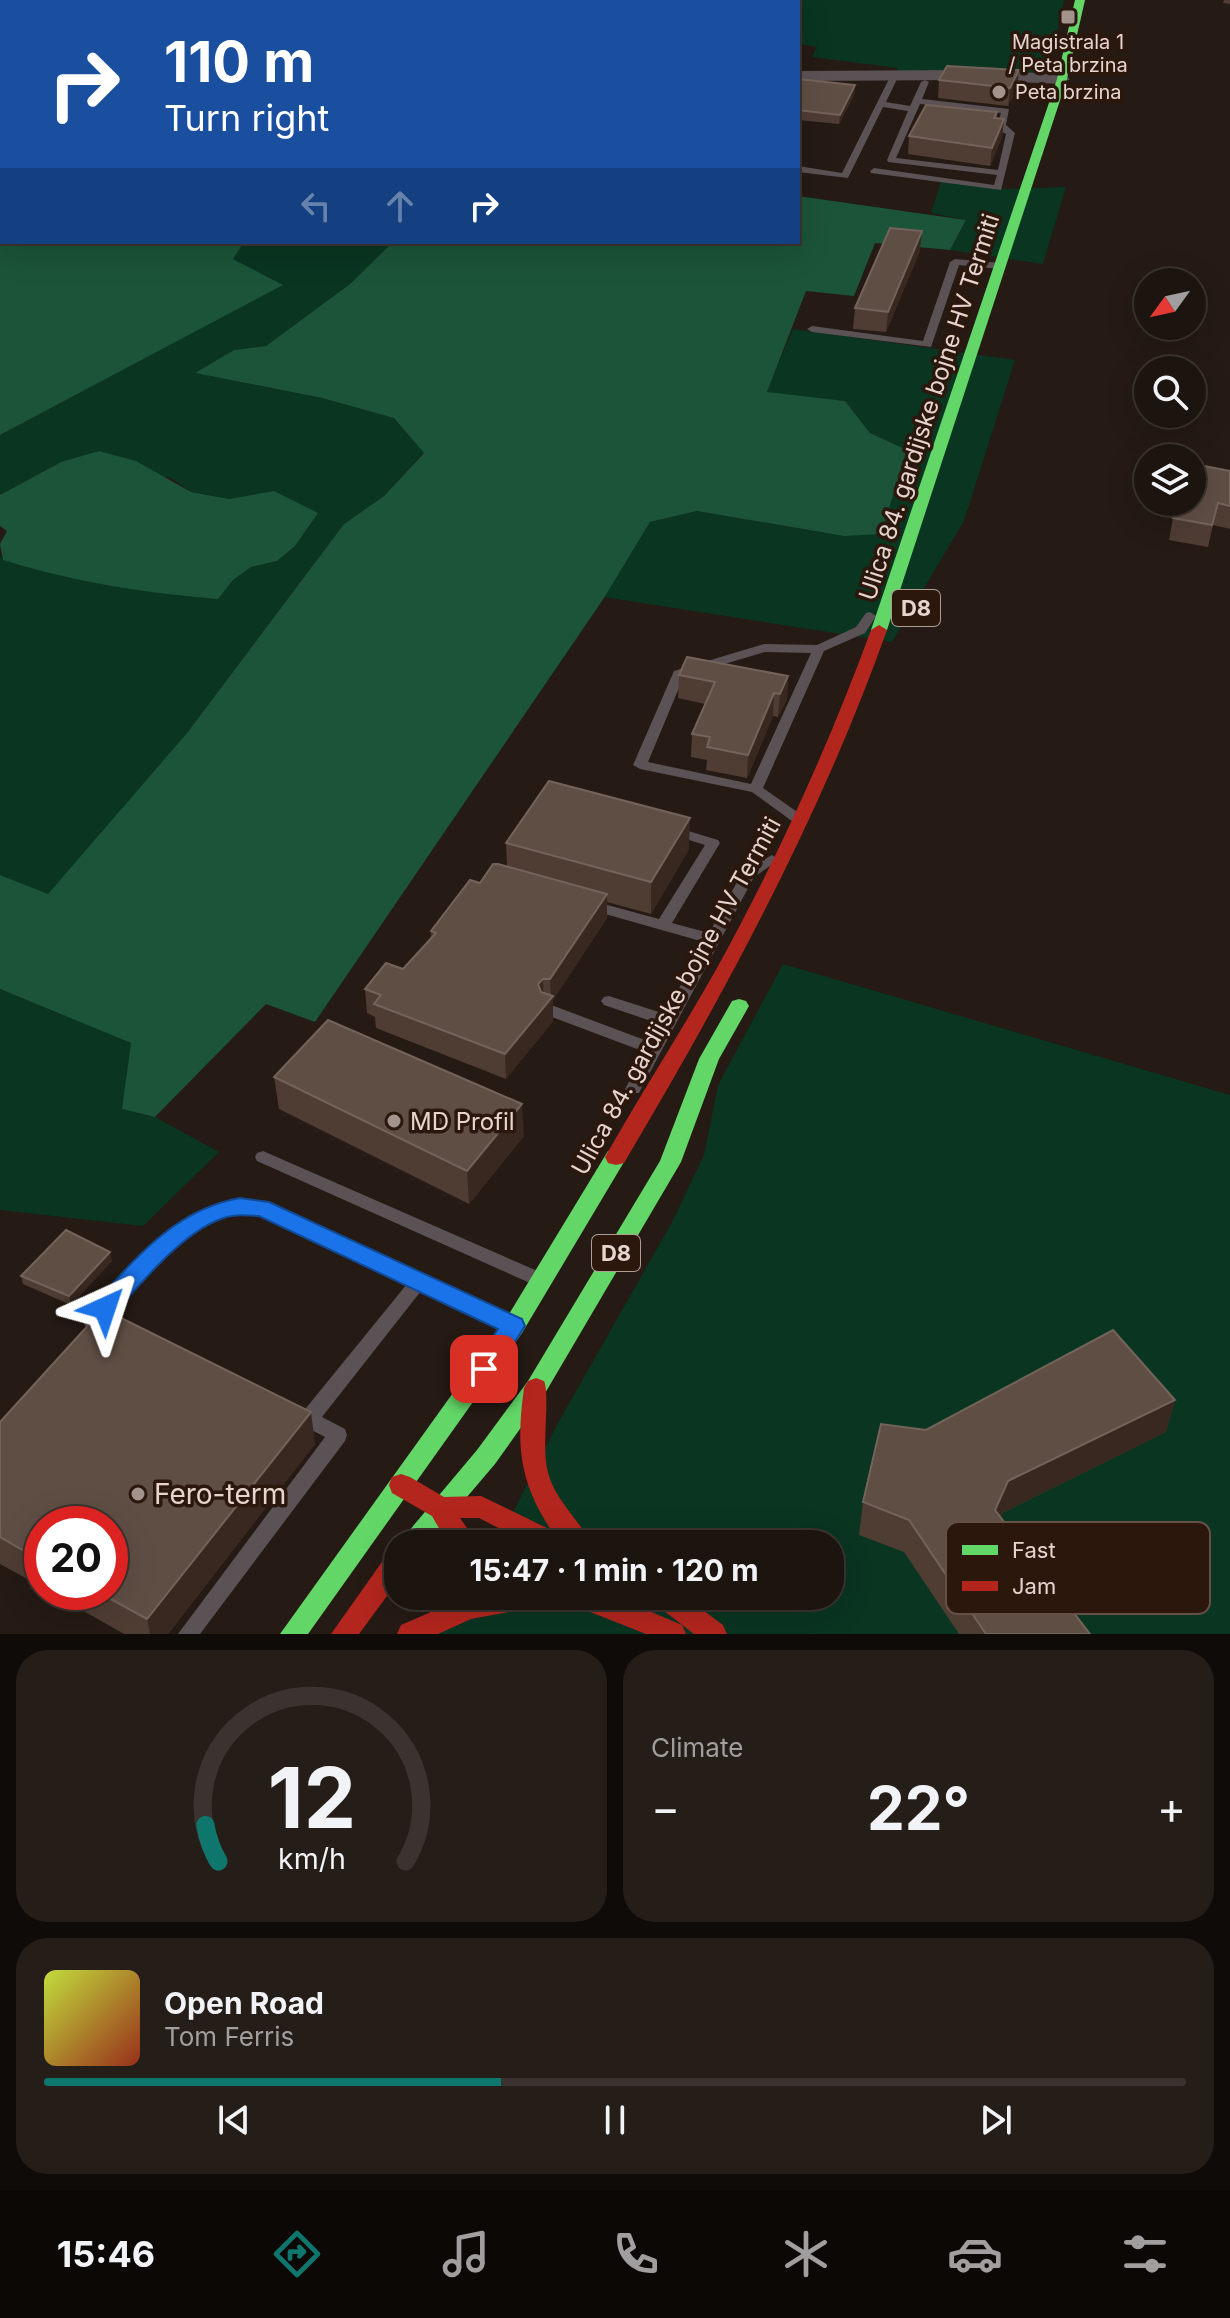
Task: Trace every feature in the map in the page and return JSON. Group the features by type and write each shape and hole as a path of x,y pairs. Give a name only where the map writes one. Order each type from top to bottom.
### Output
{"main road":[{"name":"Ulica 84. gardijske bojne HV Termiti","path":"293,1634 514,1326 724,970 802,821 867,664 917,523 1062,79 1080,0"},
{"path":"1051,171 1088,48"},
{"name":"D8","path":"423,1530 486,1457 536,1388 670,1162 709,1059 745,995"},
{"path":"536,1388 527,1444 533,1475 554,1519 565,1530"},
{"path":"401,1485 441,1508 453,1530"},
{"path":"441,1508 481,1507 527,1530"},
{"path":"344,1634 384,1579"},
{"path":"410,1634 437,1619 467,1610"},
{"path":"620,1610 673,1634"},
{"path":"682,1610 714,1634"}],"street":[{"path":"800,76 1062,79"}],"lane":[{"path":"800,169 845,176 895,75"},
{"path":"925,82 891,160 1002,173"},
{"path":"881,104 913,109 1006,111 1001,126"},
{"path":"913,109 925,117"},
{"path":"874,171 998,188 1011,133 1001,126 986,124"},
{"path":"812,329 927,345 955,262 1001,266"},
{"path":"802,821 756,789 640,765 679,674 764,648 819,649 861,630 868,623 900,547 917,523"},
{"path":"756,789 819,649"},
{"path":"654,825 713,843 663,925"},
{"path":"625,1103 748,874 786,852"},
{"path":"577,901 712,939"},
{"path":"609,1001 668,1021"},
{"path":"549,1010 653,1049"},
{"path":"611,1130 614,1158"},
{"path":"263,1157 540,1279"},
{"path":"84,1331 147,1261 193,1223 216,1211 240,1207 261,1208 514,1326"},
{"path":"188,1634 338,1435 309,1419 418,1282"}],"green space":[{"path":"800,0 1064,0 1052,54 1036,76 895,75 898,68 812,57 817,47 800,44"},
{"path":"941,182 1009,189 1066,187 1043,264 950,250 966,220 931,213"},
{"path":"800,196 966,220 950,250 875,243 854,296 806,291 767,392 845,401 870,433 907,450 881,534 844,536 697,511 650,522 604,598 315,1022 266,1004 155,1117 122,1109 131,1043 0,989 0,875 48,894 187,733 344,524 384,496 424,453 394,418 322,398 195,373 234,350 266,346 350,284 391,244 800,244"},
{"path":"0,244 243,244 233,259 283,285 0,435"},
{"path":"243,244 391,244 350,284 266,346 234,350 196,373 322,398 394,418 424,452 384,496 344,524 187,733 48,895 0,875 0,555 3,560 185,596 218,598 233,580 251,567 277,561 295,546 317,514 274,491 229,499 191,492 171,478 61,462 0,495 0,435 282,285 232,259"},
{"path":"793,329 1015,360 964,521 892,642 604,597 650,522 696,511 844,536 906,450 870,433 845,401 766,393"},
{"path":"99,451 136,461 191,492 229,499 274,491 318,513 295,546 277,561 251,567 233,580 218,599 109,586 3,560 0,544 7,531 0,526 0,495 61,462"},
{"path":"783,964 1230,1095 1230,1634 426,1634 445,1610 844,1610 844,1530 504,1530 558,1423 672,1222 704,1155 718,1085"},
{"path":"0,989 132,1043 122,1109 155,1117 219,1152 143,1226 0,1210"}],"building":[{"path":"947,66 1019,70 1010,88 939,80"},
{"path":"800,79 855,85 840,115 800,110"},
{"path":"926,105 997,112 994,118 1004,119 992,148 909,136"},
{"path":"890,228 922,231 888,312 855,308"},
{"path":"1206,466 1230,471 1230,506 1218,503 1212,525 1173,518 1206,516"},
{"path":"687,657 788,676 780,694 774,693 748,755 707,747 710,737 692,734 715,682 679,675"},
{"path":"549,781 690,818 651,882 506,843"},
{"path":"493,864 607,894 550,979 543,979 538,984 541,992 553,996 505,1054 374,1004 381,995 365,989 386,963 403,969 436,933 431,931 470,880 480,883"},
{"path":"328,1020 522,1104 467,1171 274,1077"},
{"path":"66,1230 110,1252 69,1296 21,1276"},
{"name":"Fero-term","path":"103,1309 311,1412 147,1619 128,1609 128,1506 24,1506 24,1551 0,1537 0,1422"},
{"path":"1113,1330 1175,1400 1008,1481 995,1510 1004,1522 946,1522 946,1575 909,1520 863,1502 881,1424 926,1430"},
{"path":"972,1614 1075,1614 1090,1634 986,1634"}],"traffic: fast":[{"path":"879,630 1062,79 1080,0"},
{"path":"423,1530 486,1457 536,1388 670,1162 709,1059 739,1006"},
{"path":"293,1634 514,1326 616,1157"}],"traffic: jam":[{"path":"616,1157 691,1031 762,901 826,767 879,630"},
{"path":"536,1388 531,1434 535,1472 550,1507 566,1530"},
{"path":"401,1485 441,1508 453,1530"},
{"path":"441,1508 481,1507 527,1530"},
{"path":"344,1634 384,1579"},
{"path":"410,1634 464,1610"},
{"path":"620,1610 673,1634"},
{"path":"682,1610 714,1634"}],"place":[{"name":"Magistrala 1 / Peta brzina","path":"1068,17"},
{"name":"Peta brzina","path":"999,92"},
{"name":"MD Profil","path":"394,1121"},
{"name":"Fero-term","path":"138,1494"}],"route":[{"path":"105,1308 147,1261 193,1223 216,1211 261,1208 514,1326 484,1369"}]}
